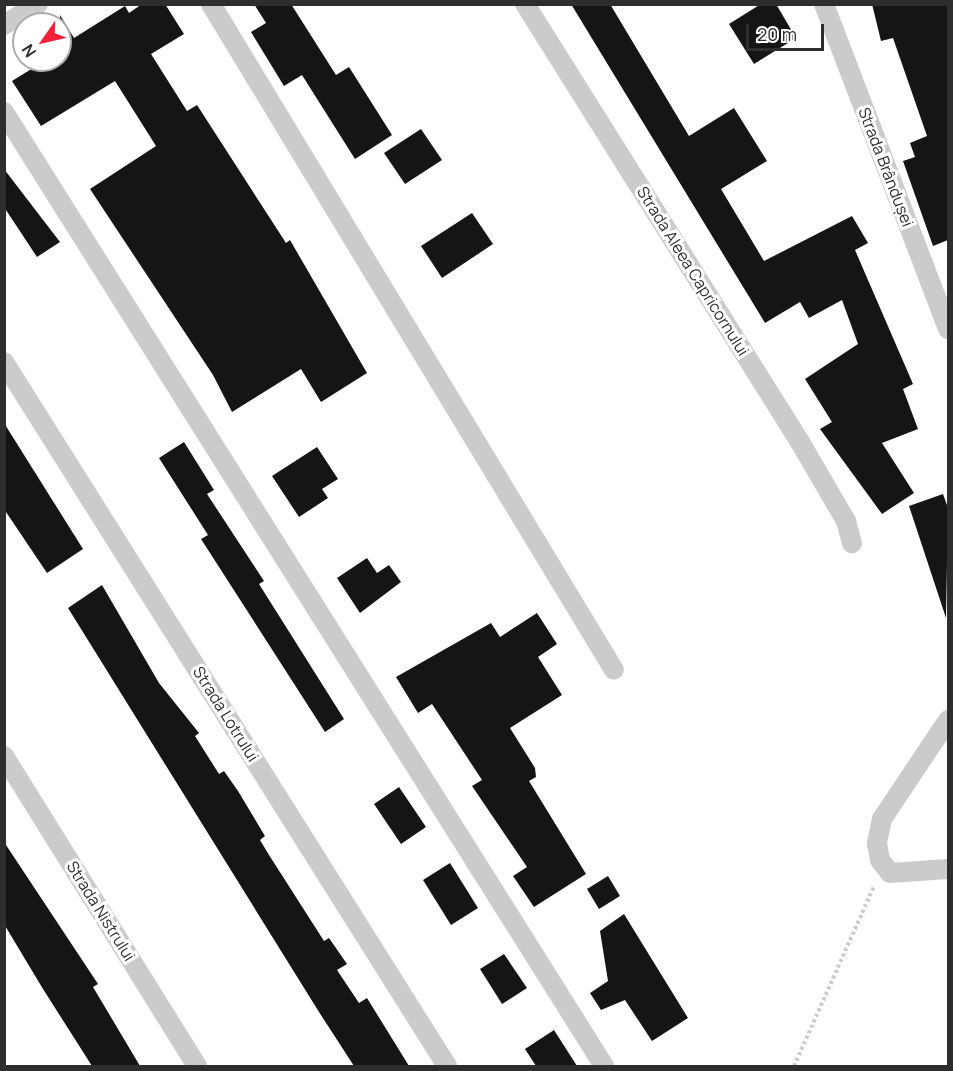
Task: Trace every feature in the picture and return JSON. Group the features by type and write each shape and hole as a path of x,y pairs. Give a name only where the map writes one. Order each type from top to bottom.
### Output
{"street":[{"path":"4,25 38,4"},
{"path":"211,4 614,670"},
{"name":"Strada Aleea Capricornului","path":"525,4 800,442 846,521 852,543"},
{"name":"Strada Brândușei","path":"824,4 948,329"},
{"path":"4,112 604,1066"},
{"name":"Strada Lotrului","path":"4,362 447,1066"},
{"path":"948,720 882,819 877,843 884,866 898,875 948,869"},
{"name":"Strada Nistrului","path":"4,756 197,1066"}],"path":[{"path":"794,1066 884,866"}],"building":[{"path":"142,4 165,4 184,34 151,54 187,111 197,105 286,243 290,240 367,373 321,402 301,369 232,412 213,375 90,189 156,146 115,81 41,126 12,81 27,72 72,72 72,35 74,38 125,6 129,13"},
{"path":"254,4 291,4 336,75 349,67 392,135 355,159 302,75 284,86 251,32 266,23"},
{"path":"571,4 610,4 689,136 734,108 767,161 721,189 764,261 852,216 868,243 855,250 913,384 903,389 918,429 882,443 914,493 882,514 820,429 832,422 805,379 858,344 842,300 809,318 800,302 765,323"},
{"path":"761,4 776,4 796,38 754,64 729,24"},
{"path":"872,4 948,4 948,240 933,246 903,161 915,157 910,143 927,136 893,38 881,41"},
{"path":"421,129 442,160 405,184 384,153"},
{"path":"4,169 60,242 37,257 4,207"},
{"path":"472,213 493,244 442,278 421,246"},
{"path":"4,423 83,549 47,573 4,509"},
{"path":"184,442 214,490 207,494 264,581 259,584 344,719 325,732 201,539 208,535 159,458"},
{"path":"317,447 338,479 322,489 328,498 299,517 272,476"},
{"path":"943,494 948,508 946,618 909,506"},
{"path":"367,558 377,573 389,565 401,582 360,613 337,578"},
{"path":"102,585 159,683 199,733 195,736 219,774 224,771 238,791 265,836 260,840 324,941 329,938 347,964 337,970 359,1003 367,998 409,1066 354,1066 319,1012 68,608"},
{"path":"537,613 557,644 538,657 562,695 510,728 535,768 536,777 529,781 586,874 534,907 513,876 527,867 472,786 482,780 432,704 418,713 396,677 491,623 500,637"},
{"path":"399,787 426,827 401,844 374,804"},
{"path":"4,842 98,984 93,987 140,1066 92,1066 43,989 4,924"},
{"path":"450,863 478,908 451,925 423,880"},
{"path":"608,876 620,896 599,909 587,889"},
{"path":"624,914 688,1018 652,1041 625,1000 601,1010 590,993 608,981 600,931"},
{"path":"504,954 527,988 502,1004 480,969"},
{"path":"554,1030 577,1066 536,1066 525,1049"}]}
